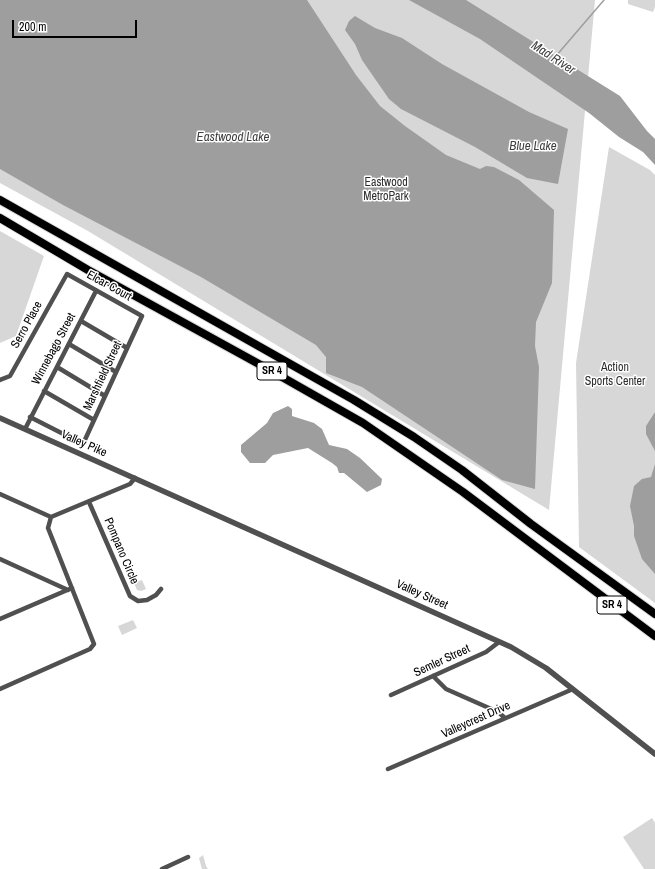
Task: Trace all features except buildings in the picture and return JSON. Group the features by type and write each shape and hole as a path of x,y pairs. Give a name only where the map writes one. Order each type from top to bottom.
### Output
{"highway":[{"name":"SR 4","path":"0,200 354,400 414,437 462,470 531,524 655,614"},
{"name":"SR 4","path":"0,218 88,270 268,368 362,423 463,492 655,636"}],"street":[{"name":"Elcar Court","path":"67,274 142,316"},
{"name":"Serro Place","path":"0,380 10,376 67,274"},
{"name":"Winnebago Street","path":"25,429 96,291"},
{"name":"Marshfield Street","path":"30,417 83,444 142,316"},
{"path":"81,321 127,348"},
{"path":"69,344 116,372"},
{"path":"57,366 105,396"},
{"path":"44,390 94,420"},
{"name":"Valley Pike","path":"0,418 160,489"},
{"path":"0,494 51,517 130,484 135,478"},
{"name":"Valley Street","path":"160,489 499,642 541,664 655,754"},
{"name":"Pompano Circle","path":"89,502 130,596 141,601 156,595 161,589"},
{"path":"0,689 92,648 94,641 70,589 48,528 51,517"},
{"path":"0,560 70,589"},
{"path":"0,619 70,589"},
{"name":"Semler Street","path":"391,695 486,652 499,642"},
{"path":"433,676 446,689 492,708 505,718"},
{"name":"Valleycrest Drive","path":"388,769 573,689"},
{"path":"162,869 188,857"}],"green space":[{"name":"Eastwood Lake","path":"0,0 595,0 549,510 88,231 0,183"},
{"path":"628,0 655,0 655,7 653,12 628,4"},
{"name":"Action Sports Center","path":"609,147 650,170 655,175 655,603 579,547 576,363"},
{"path":"0,231 44,256 16,336 0,343"},
{"path":"142,580 146,589 141,591 137,590 134,583"},
{"path":"133,620 137,628 122,635 118,626"},
{"path":"652,818 655,823 655,869 644,869 623,837"},
{"path":"203,855 208,869 202,869 199,858"}],"water":[{"name":"Eastwood Lake","path":"0,0 307,0 356,75 380,106 446,155 480,169 486,166 494,167 519,180 554,210 552,283 536,322 535,346 539,367 535,489 502,480 362,387 326,373 326,357 316,345 201,277 63,205 0,169"},
{"name":"Mad River","path":"409,0 466,0 620,96 655,139 655,165 643,152 619,137 589,113 480,39"},
{"name":"Blue Lake","path":"355,16 375,28 402,38 442,64 529,112 568,129 558,184 527,178 475,147 401,109 389,99 362,60 355,44 345,30 349,21"},
{"path":"288,406 292,409 292,416 314,423 322,429 329,445 347,449 360,458 382,479 381,485 367,492 344,473 339,473 337,467 332,463 308,448 273,455 265,463 250,463 241,452 241,445 267,423 273,413"},
{"path":"655,412 655,451 646,434 646,426"},
{"path":"655,464 655,574 642,559 634,536 634,526 630,506 634,486 642,479 651,477"}],"waterway":[{"name":"Mad River","path":"556,56 604,0"}],"park label":[{"name":"Eastwood MetroPark","path":"386,190"}]}
